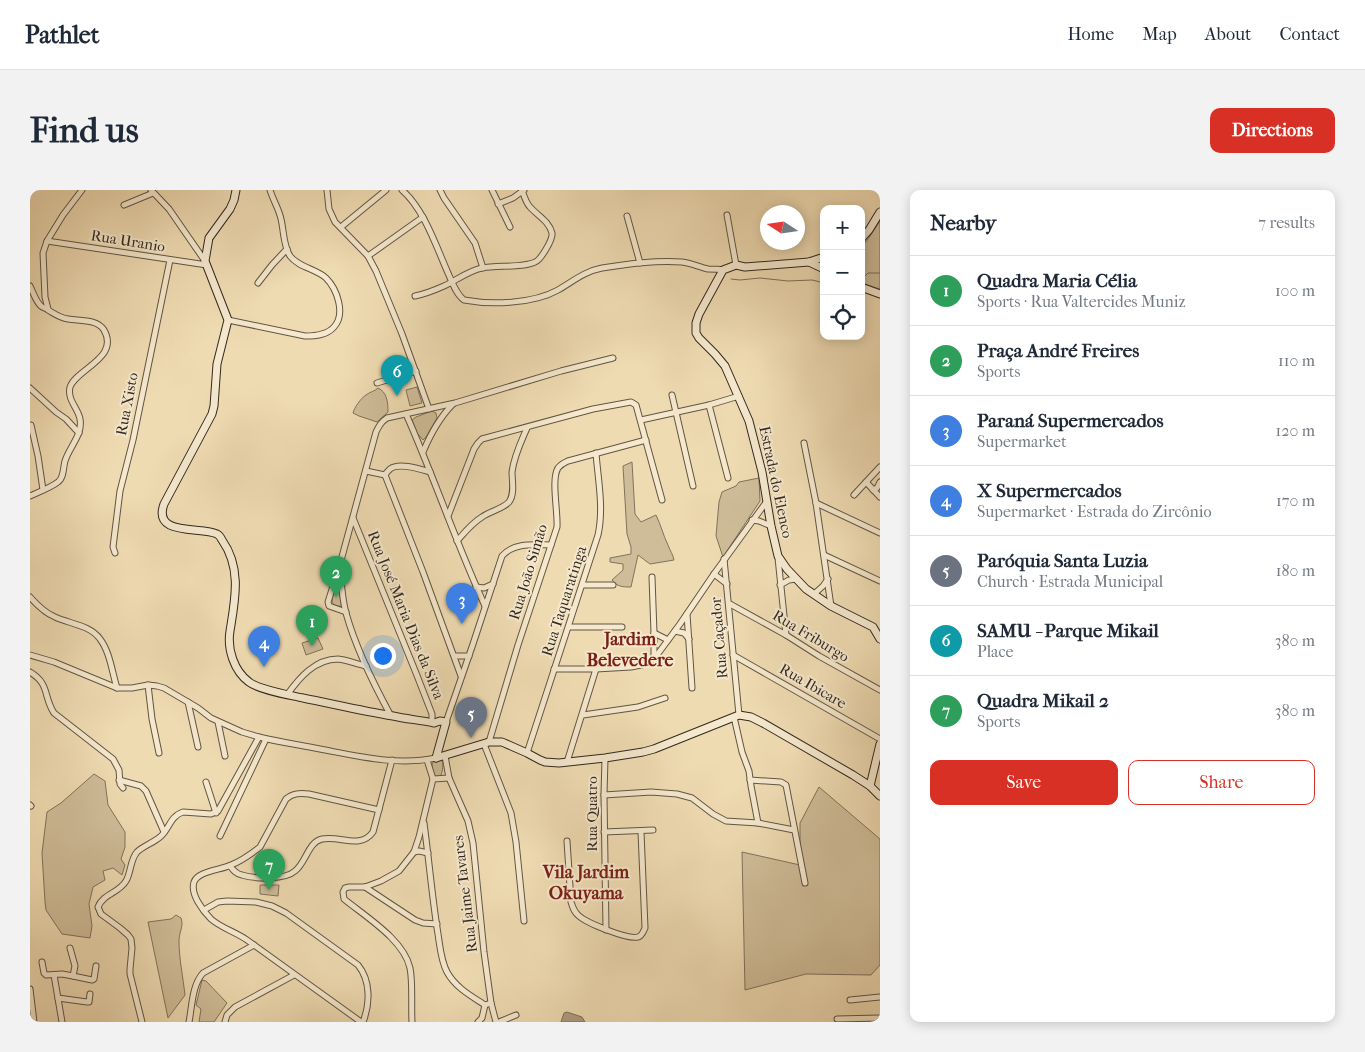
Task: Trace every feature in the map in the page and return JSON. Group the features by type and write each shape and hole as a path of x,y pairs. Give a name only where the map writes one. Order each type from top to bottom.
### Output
{"street":[{"path":"48,309 45,297 43,253 46,241 63,214 82,190"},
{"path":"206,263 206,248 209,238 230,209 236,190"},
{"path":"228,320 305,336 316,336 328,332 335,326 340,310 339,302 331,284 325,277 291,257 287,249 280,214 270,190"},
{"path":"327,190 329,209 332,216 368,256 376,271 402,334 429,409"},
{"path":"341,227 386,190"},
{"path":"402,190 415,204 460,296 464,300 469,301 514,302 534,299 556,291 582,275 600,268 684,262 723,270 736,266 810,262 820,258"},
{"path":"440,190 475,243 483,268"},
{"path":"492,190 510,227"},
{"path":"124,205 152,191 169,209 206,263 219,292 228,320 217,364 212,414 164,504 162,516 171,526 180,529 217,534 228,548 233,562 236,582 236,596 230,635 230,646 236,667 252,684 287,695 391,716 433,723 440,721 446,726"},
{"path":"416,296 483,268 527,264 540,259 551,240 552,234 546,222 527,204 523,191 498,204"},
{"path":"865,234 880,212"},
{"path":"727,215 736,266"},
{"path":"627,216 640,264"},
{"path":"368,256 422,217"},
{"name":"Rua Uranio","path":"46,241 170,260 206,263"},
{"path":"258,283 272,264 287,249"},
{"name":"Rua Xisto","path":"115,553 113,547 120,491 133,440 170,260"},
{"path":"810,262 820,267"},
{"name":"Estrada do Elenco","path":"723,270 699,314 695,328 699,338 725,366 749,422 757,450 778,556 796,579 814,594 831,606 880,630"},
{"path":"30,286 41,306 60,317 96,324 101,327 107,339 106,347 96,362 76,378 71,385 69,395 81,426 65,460 60,481 30,496"},
{"path":"865,288 880,294"},
{"path":"346,612 328,606 328,602 379,426 386,418 455,403 561,371 613,358"},
{"path":"377,383 416,371"},
{"path":"31,390 66,419 79,433"},
{"path":"672,395 693,486"},
{"path":"640,420 709,405 739,396"},
{"path":"448,516 478,443 488,438 594,409 631,402 636,405 662,500"},
{"path":"423,452 443,414 455,403"},
{"path":"709,405 728,478"},
{"path":"406,414 485,606"},
{"path":"31,425 43,490"},
{"path":"457,541 477,520 504,506 511,499 512,472 516,454 527,428"},
{"name":"Rua João Simão","path":"487,743 557,527 555,480 558,469 561,464 568,461 646,440"},
{"path":"804,443 816,503 831,606"},
{"name":"Rua Taquaratinga","path":"527,752 569,627 601,523 596,453"},
{"path":"385,476 390,469 397,467 414,468 430,472"},
{"path":"854,495 880,467"},
{"path":"366,471 385,476"},
{"path":"385,476 455,656 461,677"},
{"path":"866,482 880,497"},
{"path":"873,490 877,488 880,482"},
{"path":"554,668 596,669 631,667 646,664 654,659 767,500"},
{"path":"816,503 880,533"},
{"name":"Rua José Maria Dias da Silva","path":"353,517 432,714 433,723"},
{"path":"752,520 771,526"},
{"path":"436,758 502,556 506,551 519,546 551,545"},
{"path":"824,555 880,581"},
{"path":"778,556 786,635"},
{"name":"Rua Caçador","path":"724,559 730,604 737,716 742,752 749,771 758,823"},
{"path":"340,564 343,601 346,612 366,666 391,716"},
{"path":"714,574 727,584"},
{"path":"652,577 654,659"},
{"path":"780,585 796,579"},
{"path":"814,594 828,579"},
{"path":"476,587 484,588 493,584"},
{"path":"582,585 613,585"},
{"path":"30,598 45,612 87,628 96,635 107,653 117,688"},
{"name":"Rua Friburgo","path":"730,604 880,690"},
{"path":"687,614 692,688"},
{"path":"569,627 622,627"},
{"name":"Estrada do Elenco","path":"872,627 880,639"},
{"path":"675,631 684,633 690,639"},
{"path":"654,633 668,640"},
{"path":"30,655 54,662 117,688 126,689 148,686 164,688 218,722 259,737 363,757 392,760 427,760 487,743 502,742 545,762 605,758 654,749 737,716 750,717 853,775 870,786 880,796"},
{"name":"Rua Ibicare","path":"733,655 880,739"},
{"path":"455,656 469,656"},
{"path":"287,695 298,680 320,663 339,659 366,666"},
{"path":"567,762 596,669"},
{"path":"30,672 46,688 50,707 54,713 113,759 119,770 120,784 124,788"},
{"path":"148,686 159,753"},
{"path":"583,715 638,707 665,698"},
{"path":"188,702 198,747"},
{"path":"218,722 225,756"},
{"path":"140,1021 130,974 131,939 102,914 98,907 101,900 117,890 126,881 137,853 160,837 174,817 183,812 216,813 259,737"},
{"path":"443,737 446,756"},
{"path":"220,836 266,738"},
{"path":"487,743 511,814 516,842 524,922"},
{"path":"870,786 880,745"},
{"name":"Rua Jaime Tavares","path":"446,756 449,778 468,821 473,843 484,952 491,1002 498,1022"},
{"name":"Rua Quatro","path":"605,758 606,930"},
{"path":"230,866 241,875 259,878 289,876 298,868 316,841 332,838 359,841 369,837 373,832 392,760"},
{"path":"412,1022 410,970 403,951 387,934 344,899 343,896 345,888 365,887 399,871 414,852 433,779 427,760"},
{"path":"433,779 449,778"},
{"path":"119,780 141,786 146,791 164,832"},
{"path":"750,780 781,782 786,785 805,883"},
{"path":"206,782 216,813"},
{"path":"604,795 651,792 677,794 692,798 726,821 758,823 794,830"},
{"path":"204,910 218,902 256,902 272,906 286,913 358,965 363,971 368,999 367,1012 362,1022 254,945 211,919 204,910 194,894 193,888 194,881 198,877 230,866 260,847 286,799 294,794 309,794 379,810"},
{"path":"423,820 436,924 446,971 459,987 485,1005"},
{"path":"604,832 641,832 653,830"},
{"path":"566,841 571,902 574,910 584,920 606,930 625,936 638,937 645,928 641,832"},
{"path":"414,852 428,853"},
{"path":"365,887 415,920 436,924"},
{"path":"189,1022 196,985 200,977 208,970 254,945"},
{"path":"70,948 75,966 73,976"},
{"path":"42,962 46,975 62,974 92,980 94,979 96,966"},
{"path":"54,975 62,1022"},
{"path":"225,1022 227,1015 235,1006 294,975"},
{"path":"30,989 34,1022"},
{"path":"58,998 89,1002 90,994"},
{"path":"850,1000 880,997"},
{"path":"485,1005 491,1002"},
{"path":"478,1022 482,1018 485,1005"},
{"path":"498,1022 516,1015"},
{"path":"837,1019 880,1018"}],"shaded area":[{"path":"880,221 880,289 865,284 866,242"},
{"path":"417,387 422,403 410,406 406,390"},
{"path":"378,388 385,395 388,412 377,422 353,413 362,398"},
{"path":"432,411 436,413 437,418 423,440 417,433 412,420"},
{"path":"632,462 635,514 641,522 656,515 674,560 650,564 638,555 631,587 625,587 618,585 612,580 623,570 623,564 610,562 610,558 631,554 627,534 623,466"},
{"path":"759,478 760,501 723,557 716,536 719,502 722,492 736,486 739,482"},
{"path":"339,591 342,606 336,606 332,601 333,593"},
{"path":"318,638 323,649 306,655 302,643"},
{"path":"441,758 443,765 442,773 440,777 436,777 432,772 432,764 435,759"},
{"path":"94,774 105,781 108,805 125,832 125,847 121,859 125,865 122,875 113,868 103,871 105,880 93,887 89,904 92,926 90,938 62,934 46,910 42,853 47,812 61,803"},
{"path":"819,787 880,839 880,965 871,975 806,974 745,990 742,852 800,865 800,823"},
{"path":"260,885 279,885 278,896 260,894"},
{"path":"176,915 182,921 179,948 185,995 168,1018 148,922 171,919"},
{"path":"202,980 206,981 227,1003 214,1022 199,1022 201,1009 196,1005"},
{"path":"567,1012 582,1017 585,1022 561,1022 564,1013"}],"waterway":[{"path":"865,276 868,273 880,273"},
{"path":"731,279 760,278 820,282"}],"place":[{"name":"SAMU - Parque Mikail","path":"397,396"},
{"name":"Praça André Freires","path":"336,597"},
{"name":"Paraná Supermercados","path":"462,624"},
{"name":"Quadra Maria Célia","path":"312,646"},
{"name":"X Supermercados","path":"264,667"},
{"name":"Paróquia Santa Luzia","path":"471,738"},
{"name":"Quadra Mikail 2","path":"269,890"}],"district":[{"name":"Jardim Belevedere","path":"630,649"},
{"name":"Vila Jardim Okuyama","path":"586,882"}]}
